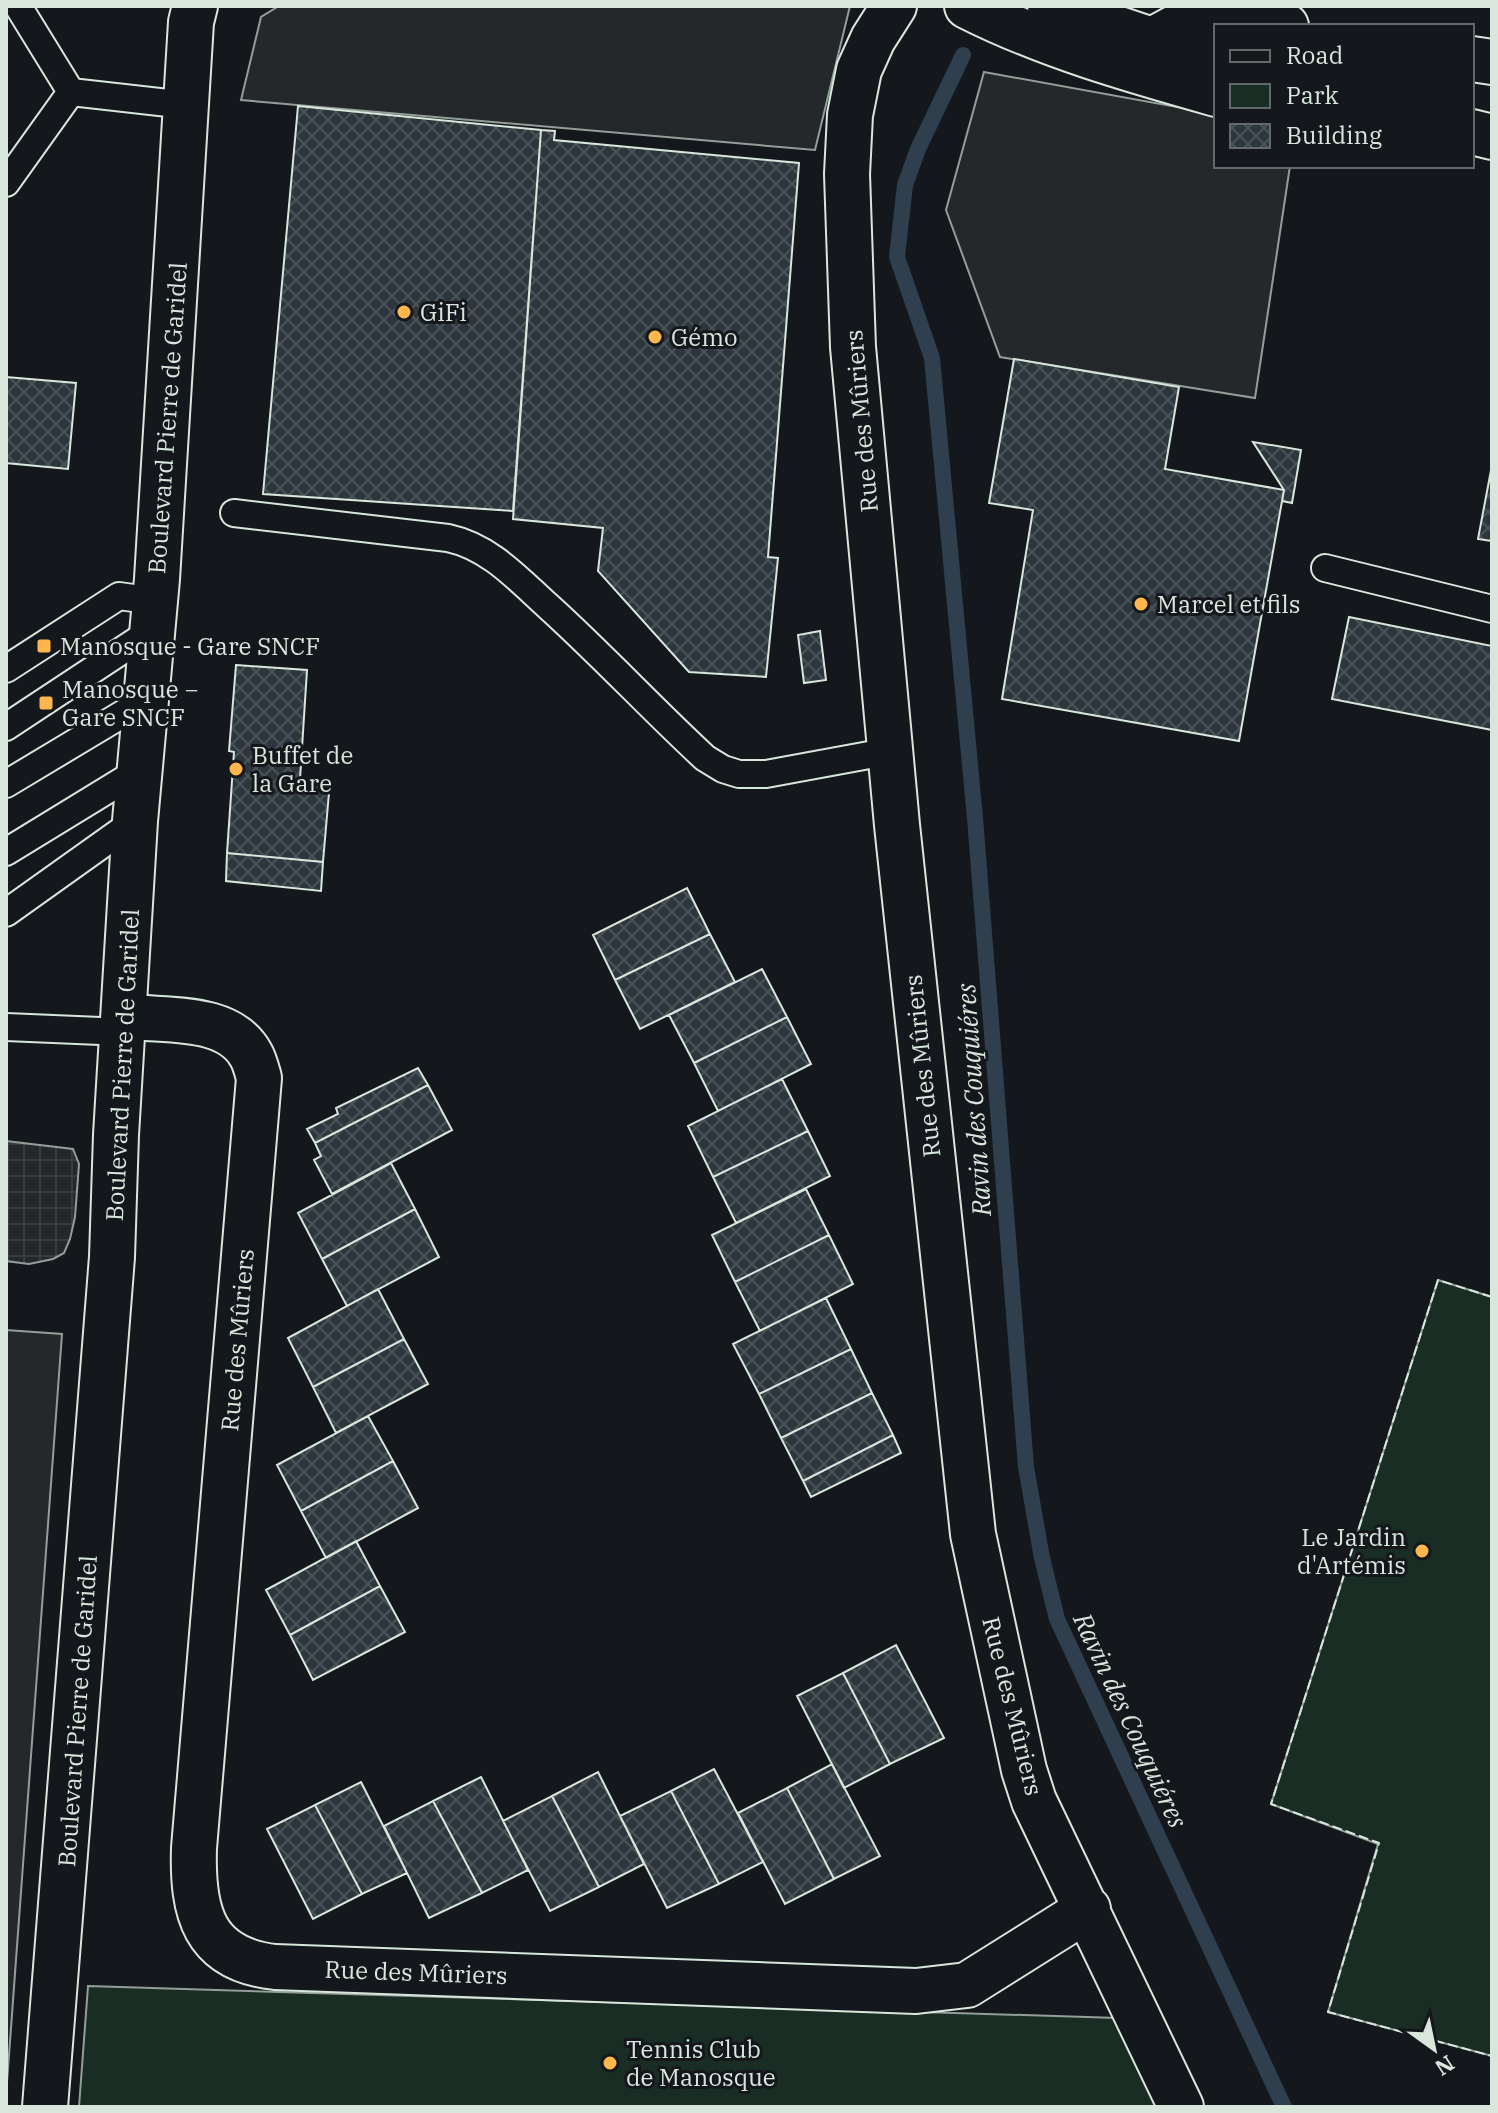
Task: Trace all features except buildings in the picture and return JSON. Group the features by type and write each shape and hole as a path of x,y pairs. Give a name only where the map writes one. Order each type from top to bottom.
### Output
{"street":[{"name":"Rue des Mûriers","path":"124,1024 213,1026 243,1043 253,1057 259,1078 194,1848 198,1907 207,1930 223,1950 240,1960 275,1967 916,1991 967,1985 1088,1909 1034,1801 1024,1770 973,1534 898,841 853,347 847,174 850,115 859,70 873,39 894,6"},
{"path":"967,6 1008,27 1063,47 1214,93"},
{"path":"1050,6 1214,57"},
{"name":"Boulevard Pierre de Garidel","path":"45,2107 112,1257 116,1135 135,821 154,616 186,105 201,11"},
{"path":"1152,40 1214,13 1275,24"},
{"path":"1088,1909 1181,2107"}],"lane":[{"path":"18,6 71,92"},
{"path":"71,92 186,105"},
{"path":"6,183 71,92"},
{"path":"234,513 448,538 476,546 501,564 598,651 705,758 723,769 739,774 766,774 891,751"},
{"path":"1325,568 1492,609"},
{"path":"6,669 119,596 154,616 6,727"},
{"path":"6,784 146,700"},
{"path":"6,852 140,770"},
{"path":"6,913 135,821"},
{"path":"6,1027 124,1024"}],"green space":[{"name":"Le Jardin d'Artémis","path":"1438,1280 1492,1297 1492,2056 1328,2012 1378,1844 1271,1804"},
{"name":"Tennis Club de Manosque","path":"88,1986 1118,2018 1158,2107 79,2107"}],"shaded area":[{"path":"279,6 850,6 815,150 241,100 261,17"},
{"path":"984,72 1214,114 1214,168 1290,168 1255,398 1000,357 946,210"},
{"path":"6,1141 73,1149 79,1164 70,1239 64,1253 53,1259 29,1264 6,1261"},
{"path":"6,1330 62,1334 6,2096"}],"waterway":[{"name":"Ravin des Couquiéres","path":"963,55 918,149 905,185 897,257 932,358 975,818 1026,1467 1042,1558 1057,1619 1284,2107"}],"fence":[{"path":"1492,1297 1438,1280 1271,1804 1379,1843 1328,2012 1492,2056"}],"place":[{"name":"GiFi","path":"404,312"},
{"name":"Gémo","path":"655,337"},
{"name":"Marcel et fils","path":"1141,604"},
{"name":"Manosque - Gare SNCF","path":"44,646"},
{"name":"Manosque − Gare SNCF","path":"46,703"},
{"name":"Buffet de la Gare","path":"236,769"},
{"name":"Le Jardin d'Artémis","path":"1422,1551"},
{"name":"Tennis Club de Manosque","path":"610,2063"}]}
